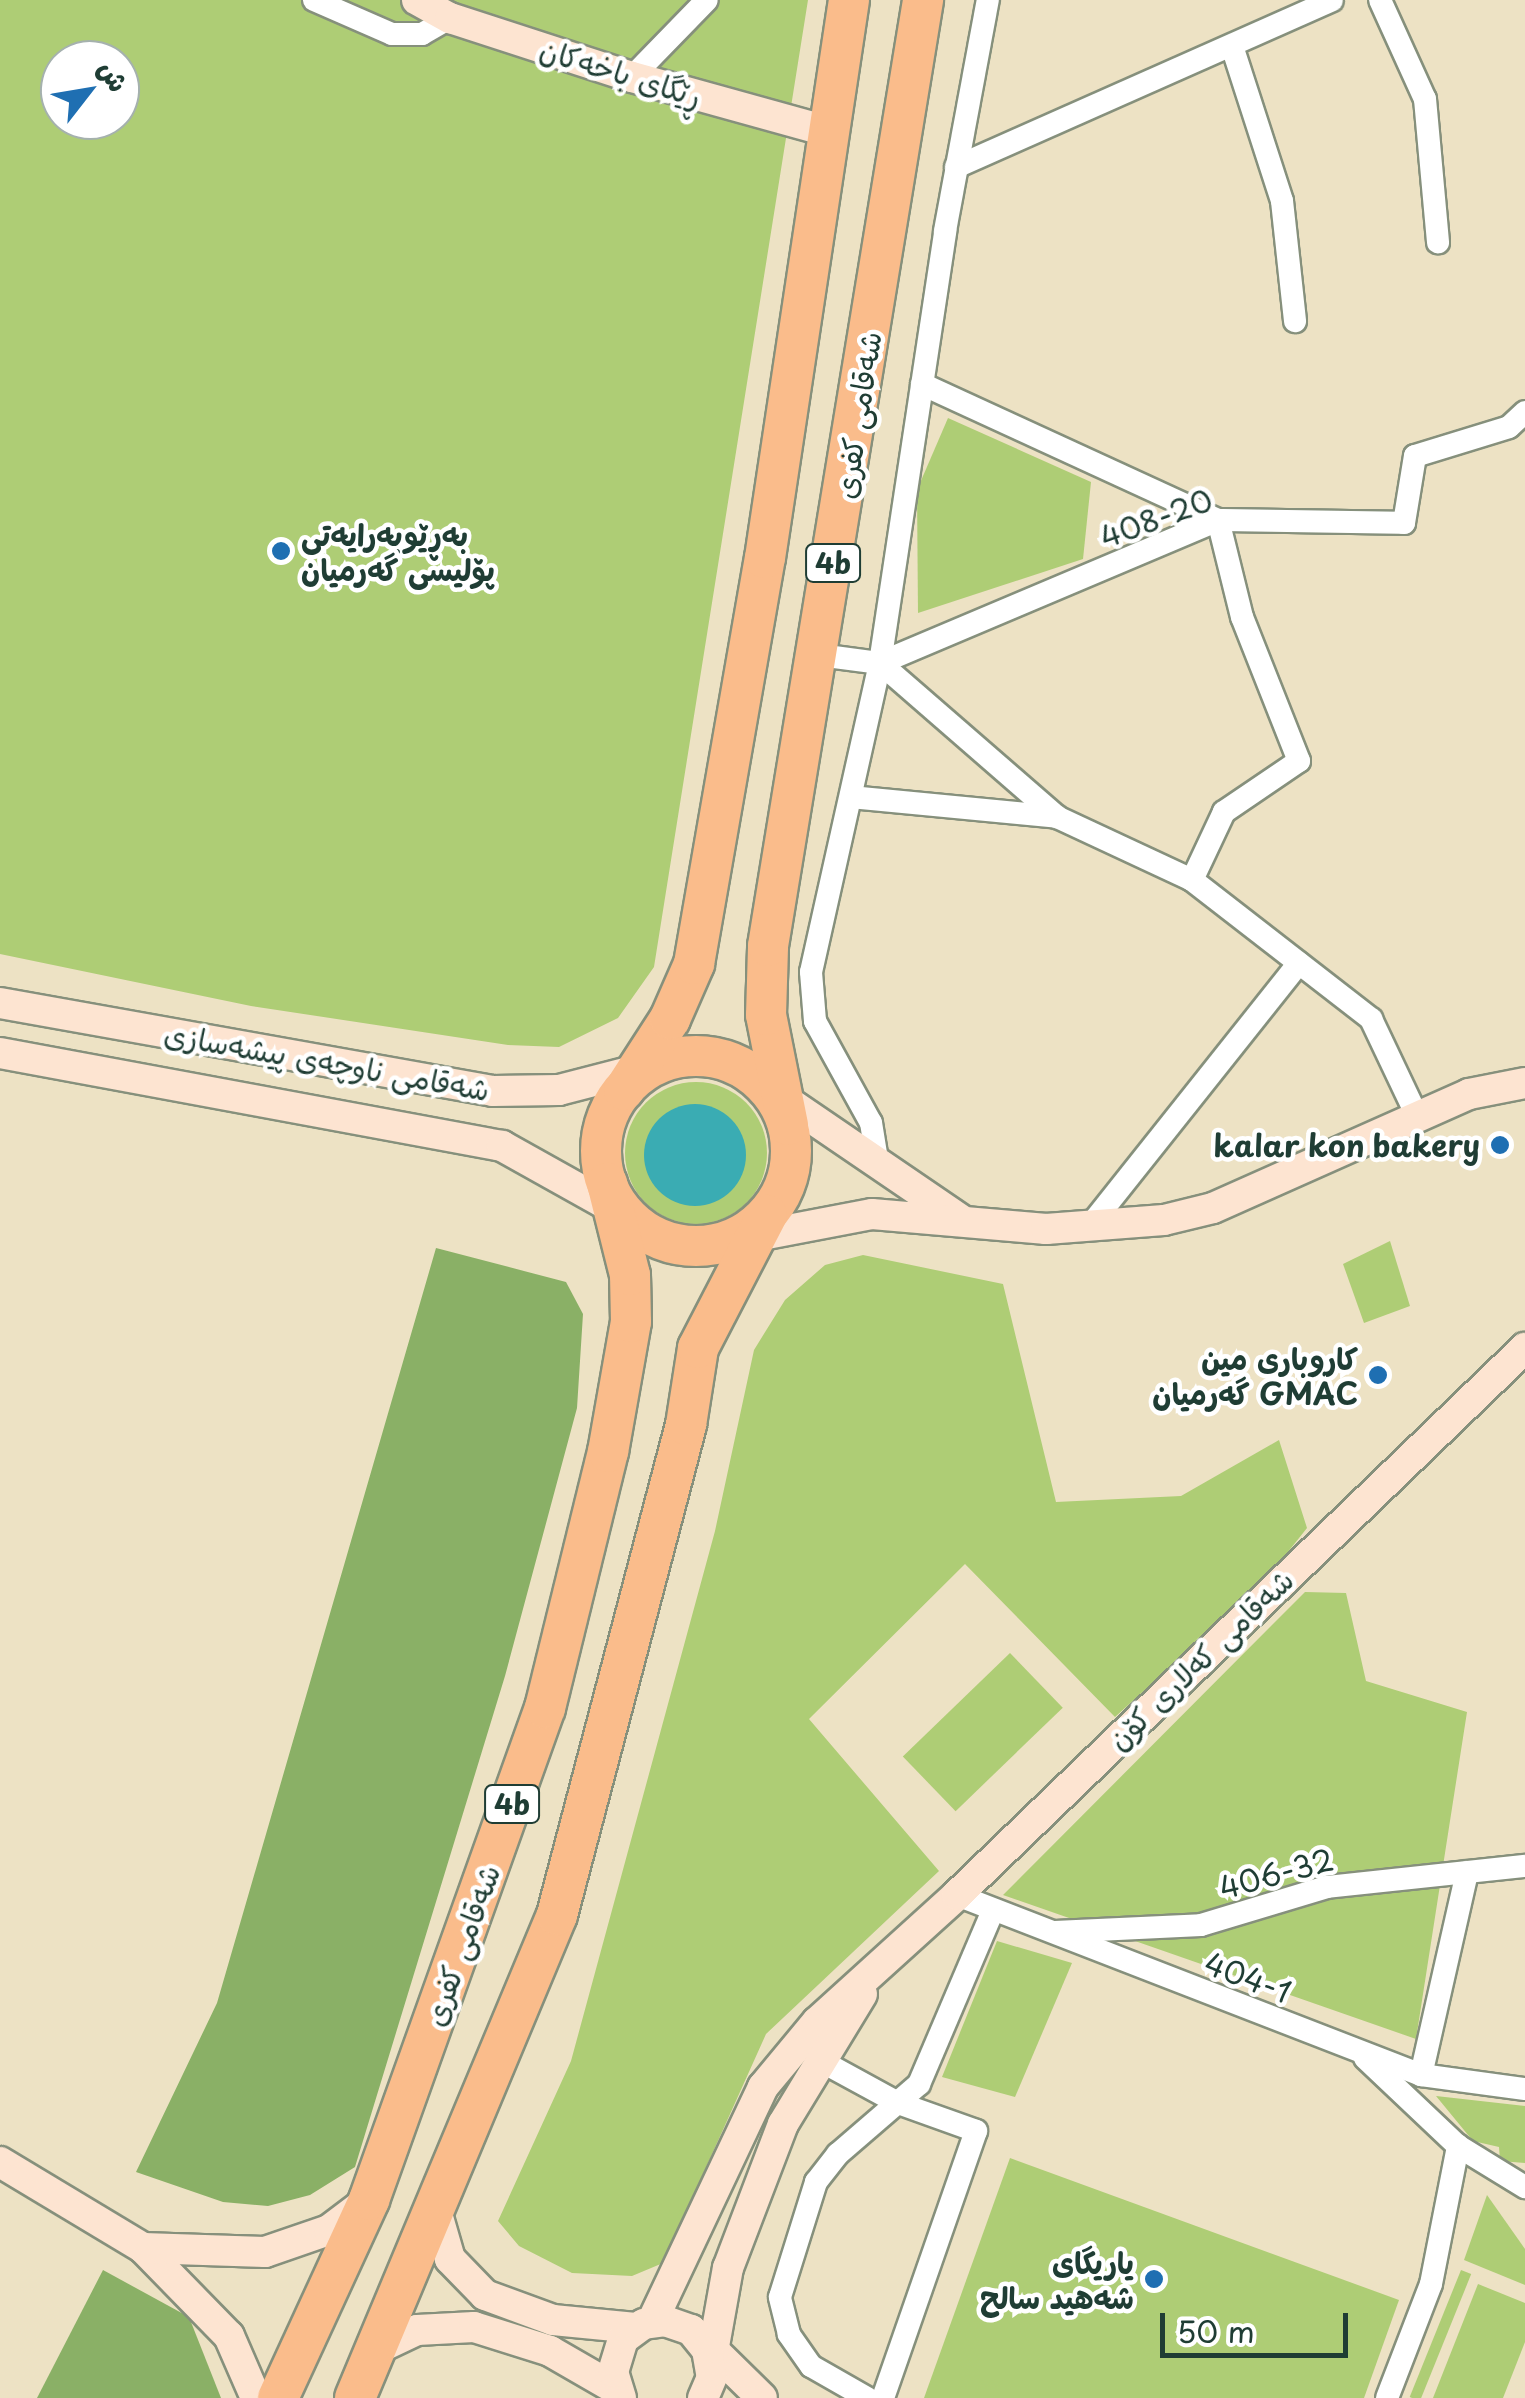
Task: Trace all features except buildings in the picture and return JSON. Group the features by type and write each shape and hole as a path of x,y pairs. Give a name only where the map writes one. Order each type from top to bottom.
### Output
{"highway":[{"name":"4b","path":"637,1075 670,1019 694,964 849,0"},
{"name":"شەقامی کفری","path":"781,1104 766,1015 768,946 819,654 923,0"},
{"path":"701,1056 748,1072 781,1104 789,1173 753,1230 675,1244 615,1202 602,1144 637,1075 701,1056"},
{"name":"شەقامی کفری","path":"278,2398 369,2200 545,1708 595,1506 631,1322 630,1274 615,1202"},
{"name":"4b","path":"355,2398 556,1916 686,1426 698,1348 753,1230"}],"street":[{"path":"314,0 392,34 422,34 450,18"},
{"name":"ڕێگای باخەکان","path":"416,0 450,18 632,77 830,132"},
{"path":"632,77 707,0"},
{"path":"878,1166 871,1123 815,1021 811,972 880,663 956,167 988,0"},
{"path":"956,167 1332,0"},
{"path":"1380,0 1425,99 1438,242"},
{"path":"1232,46 1282,201 1294,321"},
{"path":"922,384 1218,520 1242,617 1300,761 1224,812 1192,880"},
{"name":"408-20","path":"880,663 1218,520 1404,522 1415,456 1509,427 1525,412"},
{"path":"819,654 880,663 1057,817 1192,880 1371,1019 1417,1116"},
{"path":"851,796 1057,817"},
{"path":"1089,1227 1299,963"},
{"name":"شەقامی ناوچەی پیشەسازی","path":"0,1003 493,1091 558,1090 637,1075"},
{"name":"شەقامی ناوچەی پیشەسازی","path":"0,1053 502,1146 615,1202"},
{"path":"753,1230 860,1214 1089,1227 1214,1208 1417,1116 1518,1087"},
{"path":"781,1104 963,1220"},
{"name":"شەقامی کەلاری کۆن","path":"877,1970 1525,1348"},
{"name":"406-32","path":"1042,1932 1202,1924 1327,1887 1525,1866"},
{"path":"1421,2075 1467,1872"},
{"name":"404-1","path":"957,1895 992,1913 1421,2075 1525,2089"},
{"path":"866,2398 810,2366 789,2334 780,2297 816,2182 925,2072 992,1913"},
{"path":"703,2398 709,2350 728,2268 792,2107 877,1970"},
{"path":"619,2393 615,2355 644,2325 763,2088 816,2022 877,1970"},
{"path":"1358,2051 1458,2146 1525,2187"},
{"path":"821,2062 898,2103 976,2132 884,2398"},
{"path":"763,2088 788,2090 792,2107"},
{"path":"1386,2398 1430,2284 1458,2146"},
{"path":"0,2162 143,2248 220,2324 256,2398"},
{"path":"143,2248 265,2252 329,2230 369,2200"},
{"path":"435,2207 450,2259 485,2295 553,2320 679,2324 762,2398"},
{"path":"379,2348 418,2330 474,2327 550,2351 619,2393"}],"green space":[{"path":"0,0 808,0 654,967 618,1018 559,1047 508,1045 251,1006 0,954"},
{"path":"948,418 1091,482 1083,559 918,613 917,490"},
{"path":"696,1082 723,1087 747,1102 762,1126 767,1153 762,1180 747,1204 723,1219 696,1224 669,1219 645,1204 630,1180 625,1153 630,1126 645,1102 669,1087"},
{"path":"1390,1241 1410,1306 1364,1323 1343,1264"},
{"path":"436,1248 566,1282 583,1314 577,1408 505,1676 355,2167 310,2195 268,2206 223,2202 136,2172 217,2003"},
{"path":"863,1255 1003,1284 1056,1502 1181,1496 1279,1440 1307,1528 1264,1582 1115,1717 965,1564 809,1719 939,1871 766,2034 663,2263 632,2276 572,2273 519,2246 498,2221 571,2061 715,1531 754,1350 785,1300 825,1265"},
{"path":"1305,1592 1346,1593 1366,1681 1467,1712 1416,2039 1003,1895"},
{"path":"1010,1653 1063,1708 956,1811 903,1757"},
{"path":"997,1941 1072,1963 1015,2097 942,2077"},
{"path":"1436,2096 1525,2106 1525,2163 1500,2161 1499,2147 1473,2141"},
{"name":"یاریگای شەهید سالح","path":"1010,2158 1399,2300 1364,2398 924,2398"},
{"path":"1487,2195 1525,2249 1525,2285 1464,2260"},
{"path":"103,2270 189,2317 221,2398 37,2398"},
{"path":"1461,2270 1471,2274 1421,2398 1410,2397"},
{"path":"1478,2284 1525,2303 1525,2342 1503,2398 1433,2398"}],"water":[{"path":"695,1104 715,1107 738,1126 746,1155 743,1175 724,1198 695,1206 675,1203 652,1184 644,1155 647,1135 666,1112"}],"place":[{"name":"بەڕێوبەرایەتی پۆلیسی گەرمیان","path":"281,551"},
{"name":"kalar kon bakery","path":"1500,1145"},
{"name":"کاروباری مین گەرمیان GMAC","path":"1378,1375"},
{"name":"یاریگای شەهید سالح","path":"1154,2279"}]}
